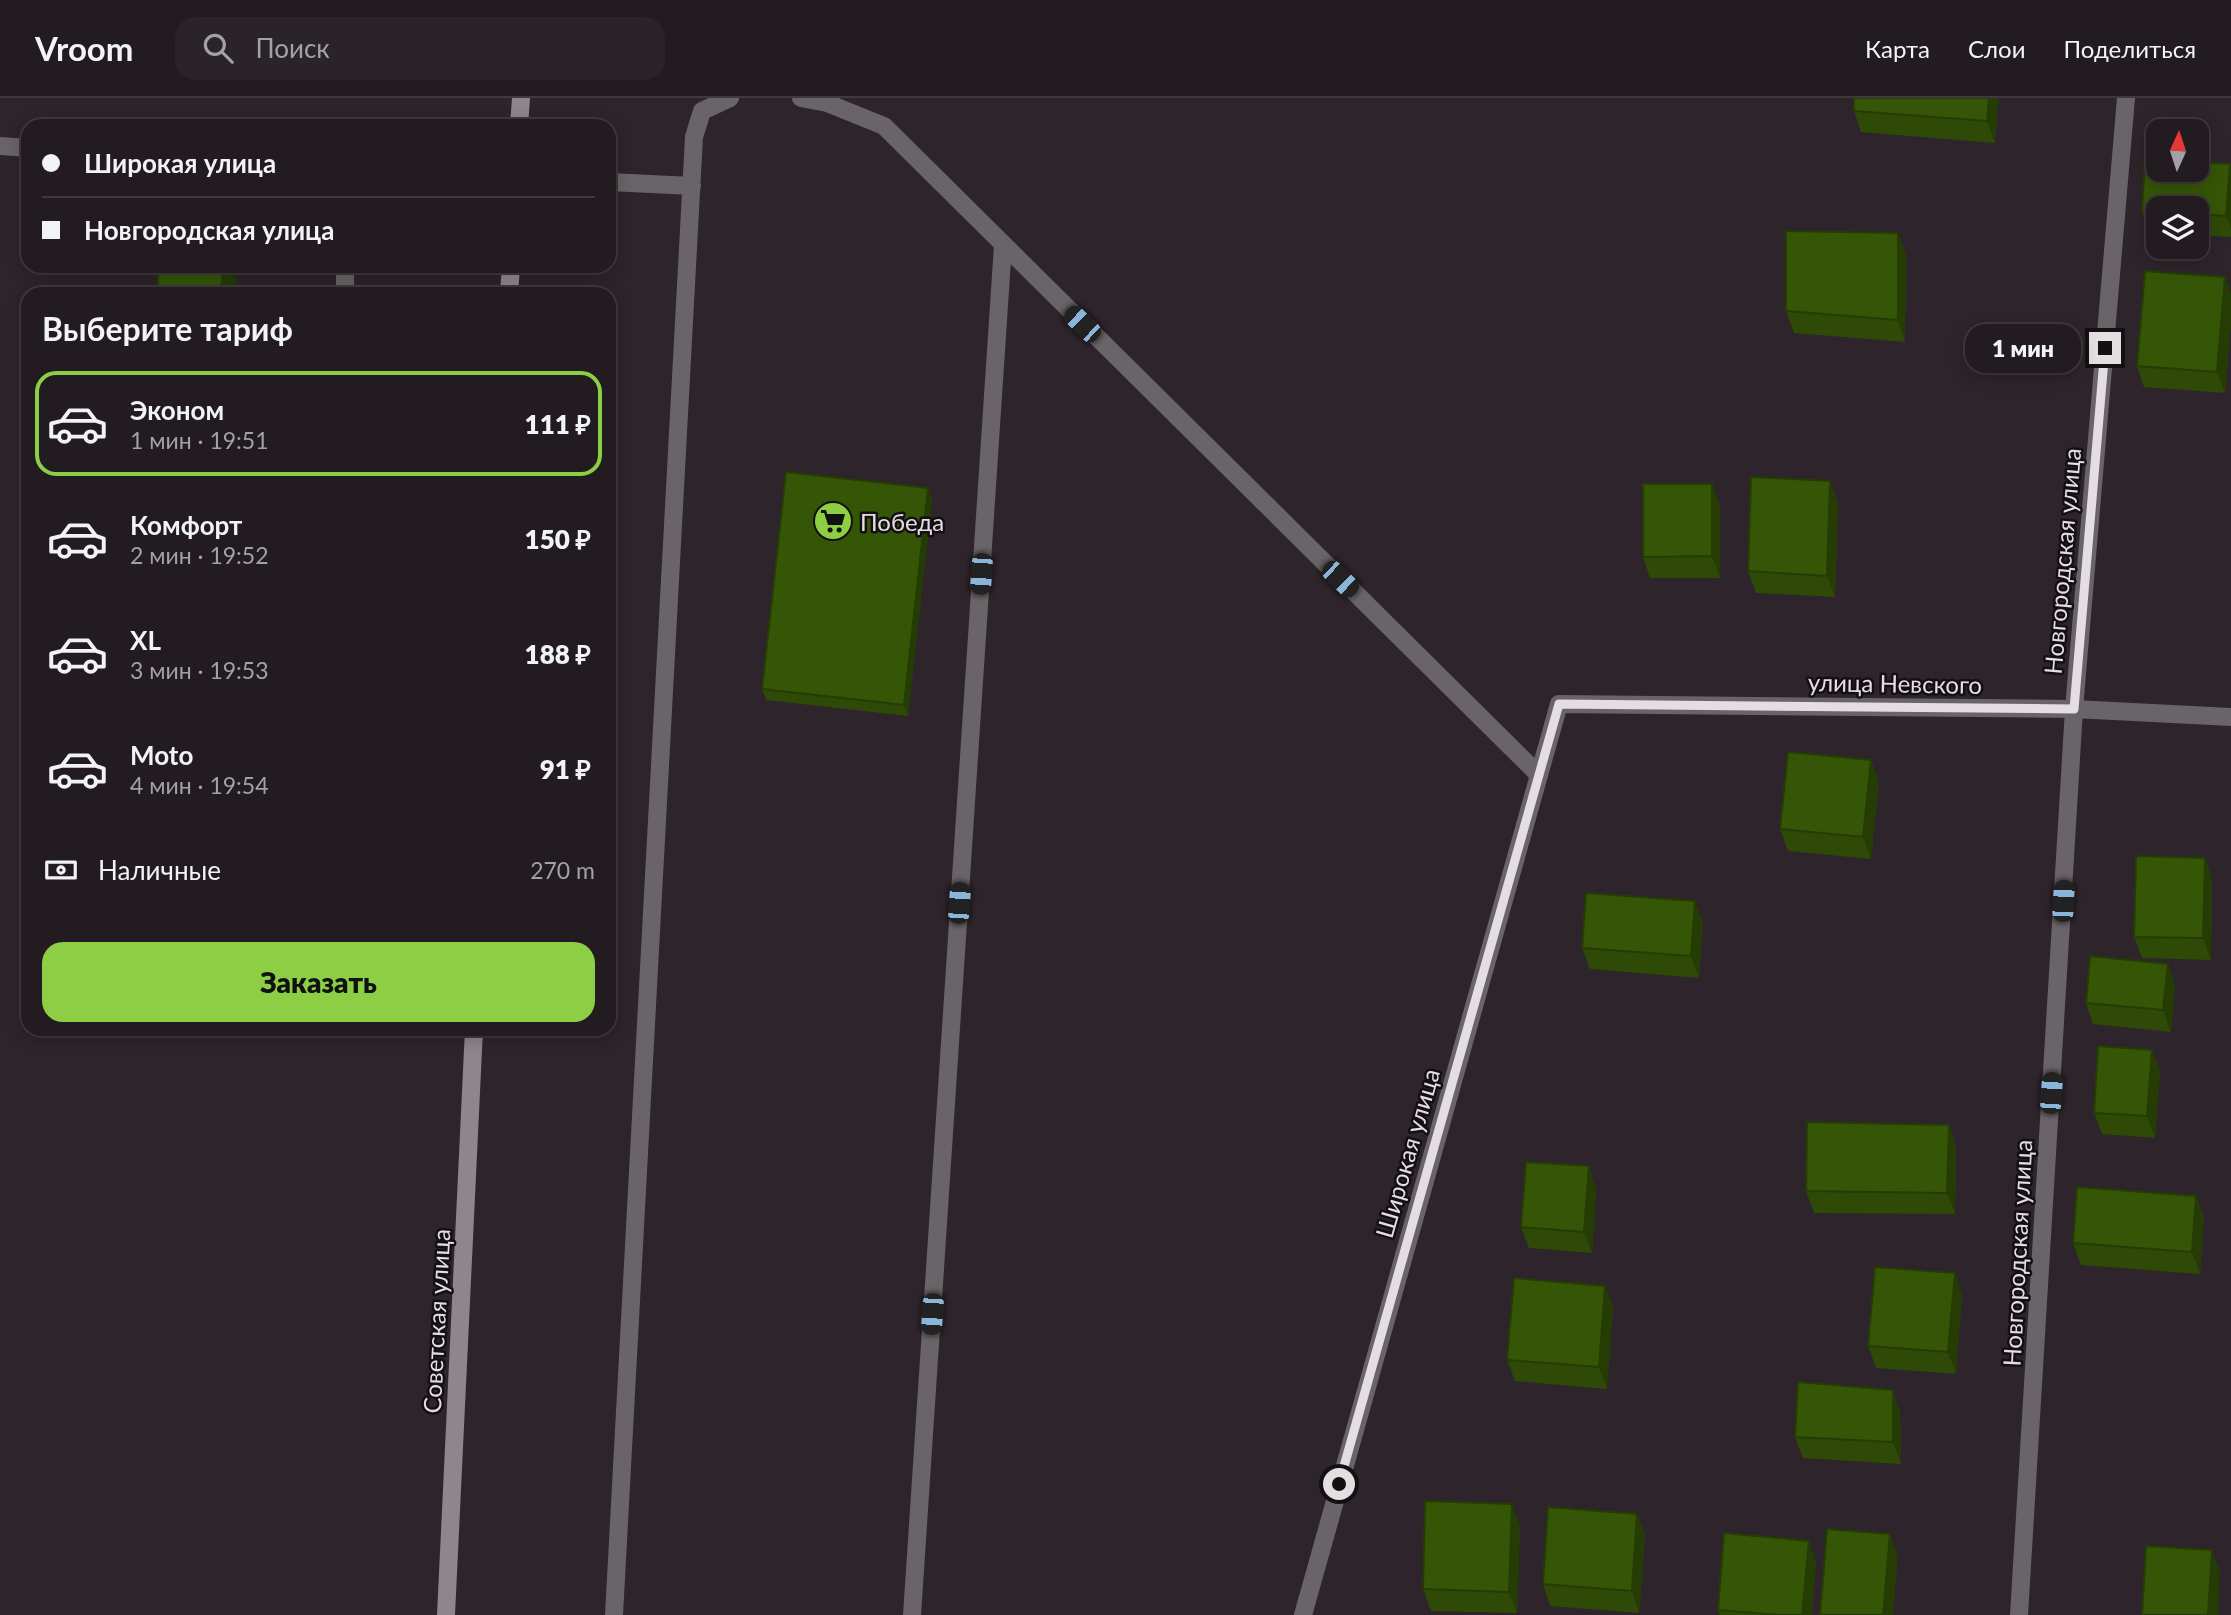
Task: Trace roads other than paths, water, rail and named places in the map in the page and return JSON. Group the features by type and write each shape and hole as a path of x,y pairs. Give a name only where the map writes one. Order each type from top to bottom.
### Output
{"main road":[{"path":"520,119 521,98"},
{"name":"Советская улица","path":"446,1615 474,1036"}],"street":[{"path":"614,1615 695,137 702,111 730,98"},
{"path":"801,98 827,103 884,126 1539,775"},
{"name":"Новгородская улица","path":"2020,1615 2074,709 2126,98"},
{"path":"0,146 21,148"},
{"path":"616,182 692,186"},
{"path":"912,1615 1003,245"},
{"name":"улица Невского","path":"1559,704 2074,709 2231,717"},
{"name":"Широкая улица","path":"1303,1615 1559,704"}],"place":[{"name":"Победа","path":"833,521"}]}
